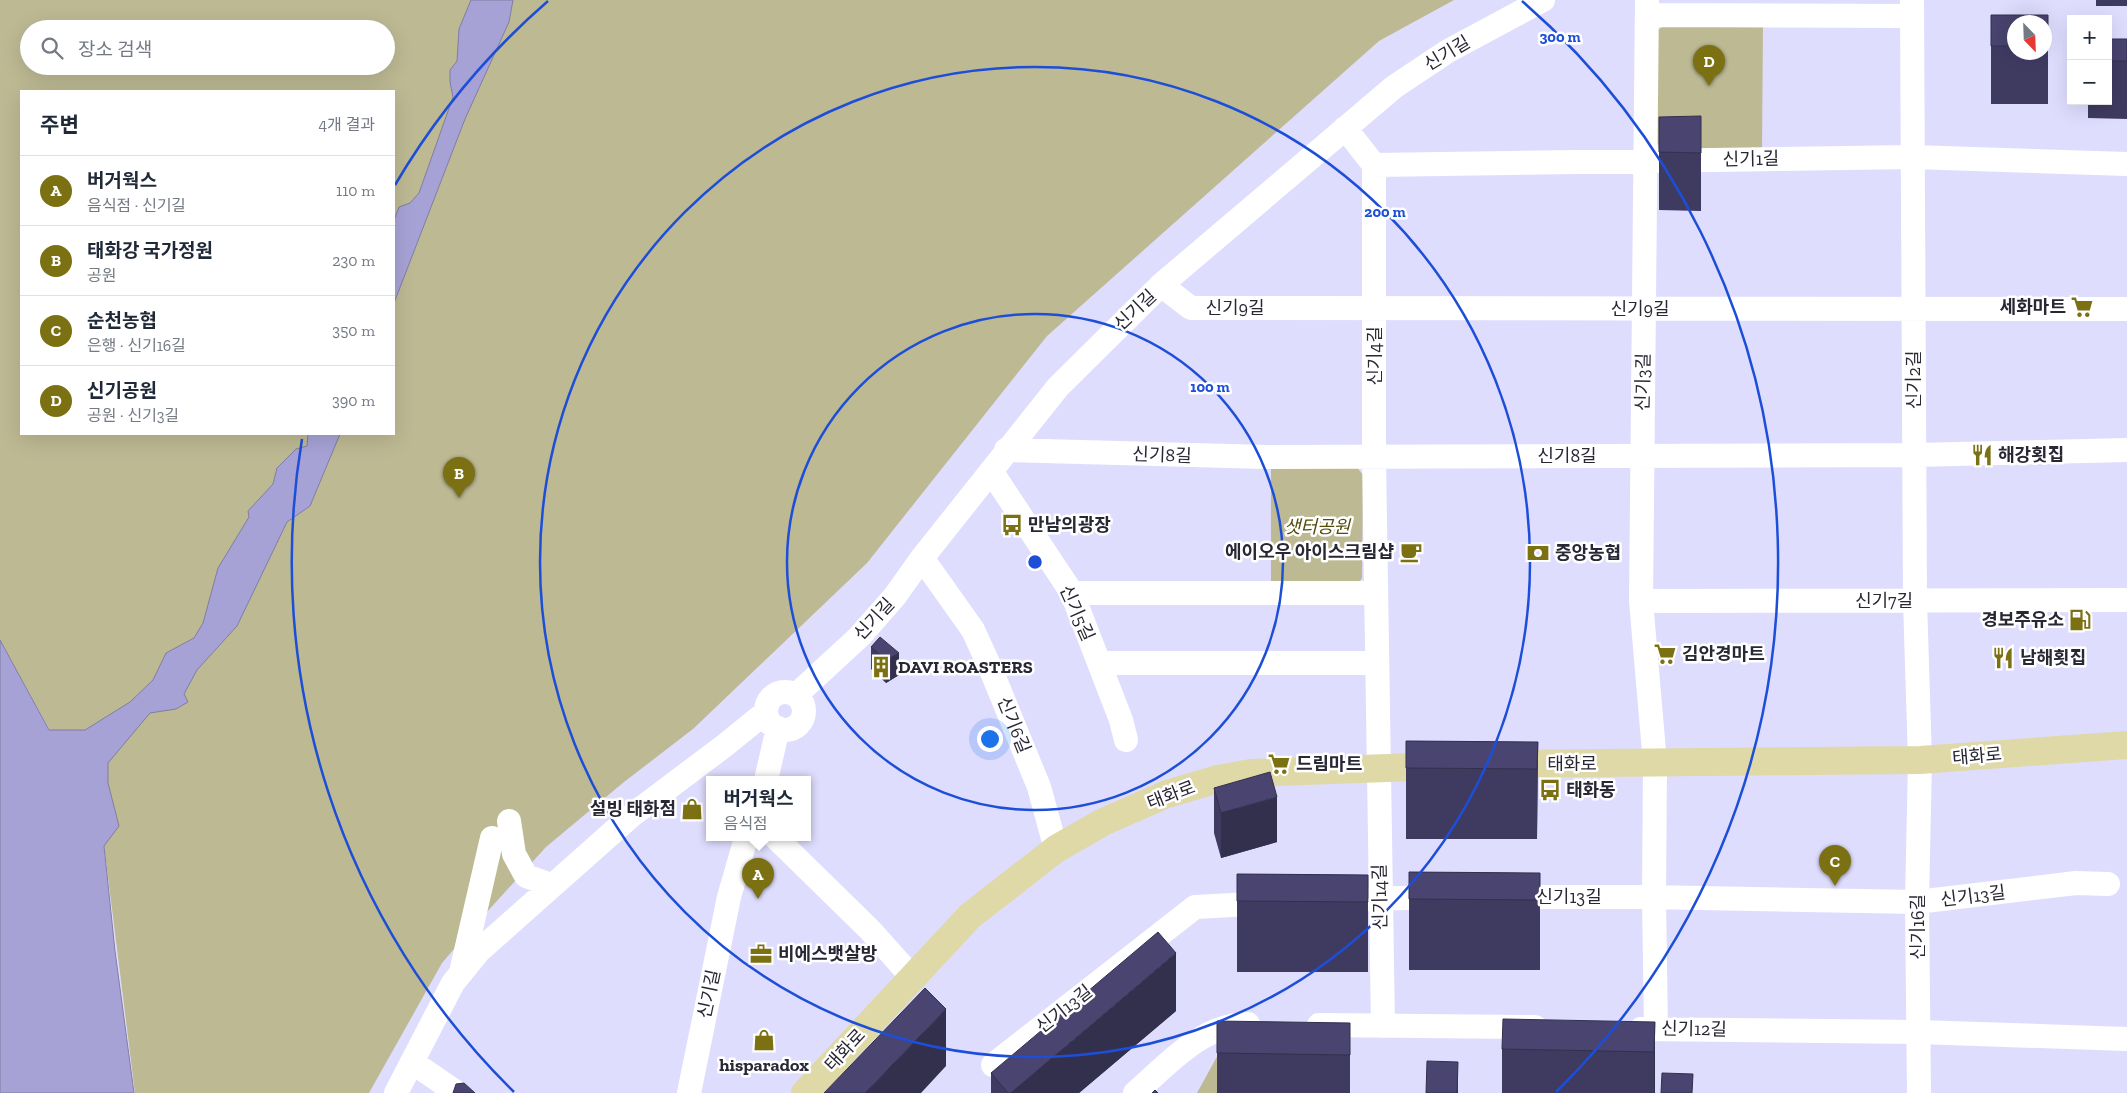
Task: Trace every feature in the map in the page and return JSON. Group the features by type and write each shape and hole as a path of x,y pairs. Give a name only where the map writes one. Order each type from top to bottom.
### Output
{"main road":[{"name":"태화로","path":"805,1093 970,916 1056,850 1103,822 1167,794 1218,779 1252,773 1475,765 1920,760 2126,744"}],"street":[{"name":"신기길","path":"796,695 860,636 896,596 922,558 1058,387 1161,285 1394,87 1448,51 1542,0"},
{"path":"1647,8 1912,8"},
{"name":"신기3길","path":"1647,8 1641,601 1654,763 1656,1029"},
{"name":"신기2길","path":"1912,8 1915,600 1920,760"},
{"path":"1345,128 1374,164"},
{"name":"신기1길","path":"1374,164 1913,157 2127,164"},
{"name":"신기4길","path":"1374,164 1374,457 1380,768"},
{"name":"신기9길","path":"1161,285 1191,308 2127,309"},
{"name":"신기8길","path":"1006,450 1266,457 1914,455 2127,450"},
{"name":"신기5길","path":"990,472 1072,594 1099,662 1126,740"},
{"name":"신기6길","path":"922,558 973,630 1039,787 1056,850"},
{"path":"1072,594 1376,593"},
{"name":"신기7길","path":"1641,601 2127,600"},
{"path":"1099,662 1377,663"},
{"path":"766,776 772,720 766,704 775,694 788,692 796,695 804,706 802,720 792,728 772,720"},
{"path":"461,970 486,944 551,885 631,816 724,746 772,720"},
{"name":"신기16길","path":"1920,760 1917,902 1920,1093"},
{"name":"신기14길","path":"1380,768 1383,1026"},
{"path":"509,821 514,854 526,876 551,885"},
{"path":"396,1093 461,970 492,838"},
{"name":"신기길","path":"689,1093 729,897 745,841"},
{"path":"779,841 870,930 912,977"},
{"name":"신기13길","path":"1489,897 1917,902 2076,883 2108,884"},
{"name":"신기13길","path":"993,1065 1195,907 1380,897 1459,897"},
{"path":"1135,1093 1194,1042 1212,1032 1232,1024 1270,1024"},
{"path":"1298,1025 1558,1028"},
{"name":"신기12길","path":"1617,1028 1919,1032 2127,1039"},
{"path":"412,1062 457,1093"}],"green space":[{"path":"0,0 1454,0 1379,41 1047,336 867,563 693,729 624,782 546,847 466,935 442,963 369,1093 135,1093 104,845 55,740 0,640"},
{"path":"1670,22 1763,22 1762,153 1666,153 1655,141 1656,31"},
{"name":"샛터공원","path":"1271,466 1356,466 1363,475 1362,578 1354,589 1271,589"},
{"path":"1225,1042 1232,1093 1197,1093"}],"shaded area":[{"path":"471,0 513,0 509,22 465,119 395,300 395,217 399,207 410,203 419,193 453,97 450,70 457,61 459,29"},
{"path":"308,435 340,435 310,506 287,522 237,626 197,670 184,694 188,702 176,709 150,713 108,763 108,783 119,826 104,846 115,951 134,1093 0,1093 0,640 49,730 85,730 130,702 153,680 166,653 194,638 203,623 218,568 249,517 248,511 273,484 277,468 296,449 307,446"}],"building":[{"path":"1991,15 2007,15 2007,46 1991,46"},
{"path":"2112,39 2127,39 2127,61 2112,61"},
{"path":"1701,116 1701,153 1659,152 1659,117"},
{"path":"880,637 899,653 886,660 871,647"},
{"path":"1406,741 1538,742 1537,769 1406,768"},
{"path":"1270,772 1277,797 1221,813 1214,788"},
{"path":"1409,872 1540,873 1540,900 1409,899"},
{"path":"1237,874 1368,875 1368,902 1237,901"},
{"path":"1158,932 1176,953 1011,1093 1008,1093 991,1073"},
{"path":"925,988 946,1009 865,1093 824,1093"},
{"path":"1503,1019 1655,1022 1654,1052 1502,1049"},
{"path":"1217,1021 1350,1023 1350,1055 1217,1053"},
{"path":"1427,1061 1458,1062 1457,1093 1426,1093"},
{"path":"1662,1073 1693,1074 1692,1093 1661,1093"},
{"path":"464,1083 475,1093 453,1093 456,1084"}],"place":[{"name":"신기공원","path":"1709,86"},
{"name":"세화마트","path":"2082,307"},
{"name":"해강횟집","path":"1982,455"},
{"name":"태화강 국가정원","path":"459,498"},
{"name":"만남의광장","path":"1012,525"},
{"name":"에이오우 아이스크림샵","path":"1411,552"},
{"name":"중앙농협","path":"1538,553"},
{"name":"경보주유소","path":"2080,620"},
{"name":"김안경마트","path":"1665,654"},
{"name":"남해횟집","path":"2003,658"},
{"name":"DAVI ROASTERS","path":"881,667"},
{"name":"드림마트","path":"1279,764"},
{"name":"태화동","path":"1550,790"},
{"name":"설빙 태화점","path":"692,809"},
{"name":"순천농협","path":"1835,886"},
{"name":"버거웍스","path":"758,899"},
{"name":"비에스뱃살방","path":"761,954"},
{"name":"hisparadox","path":"764,1040"}]}
